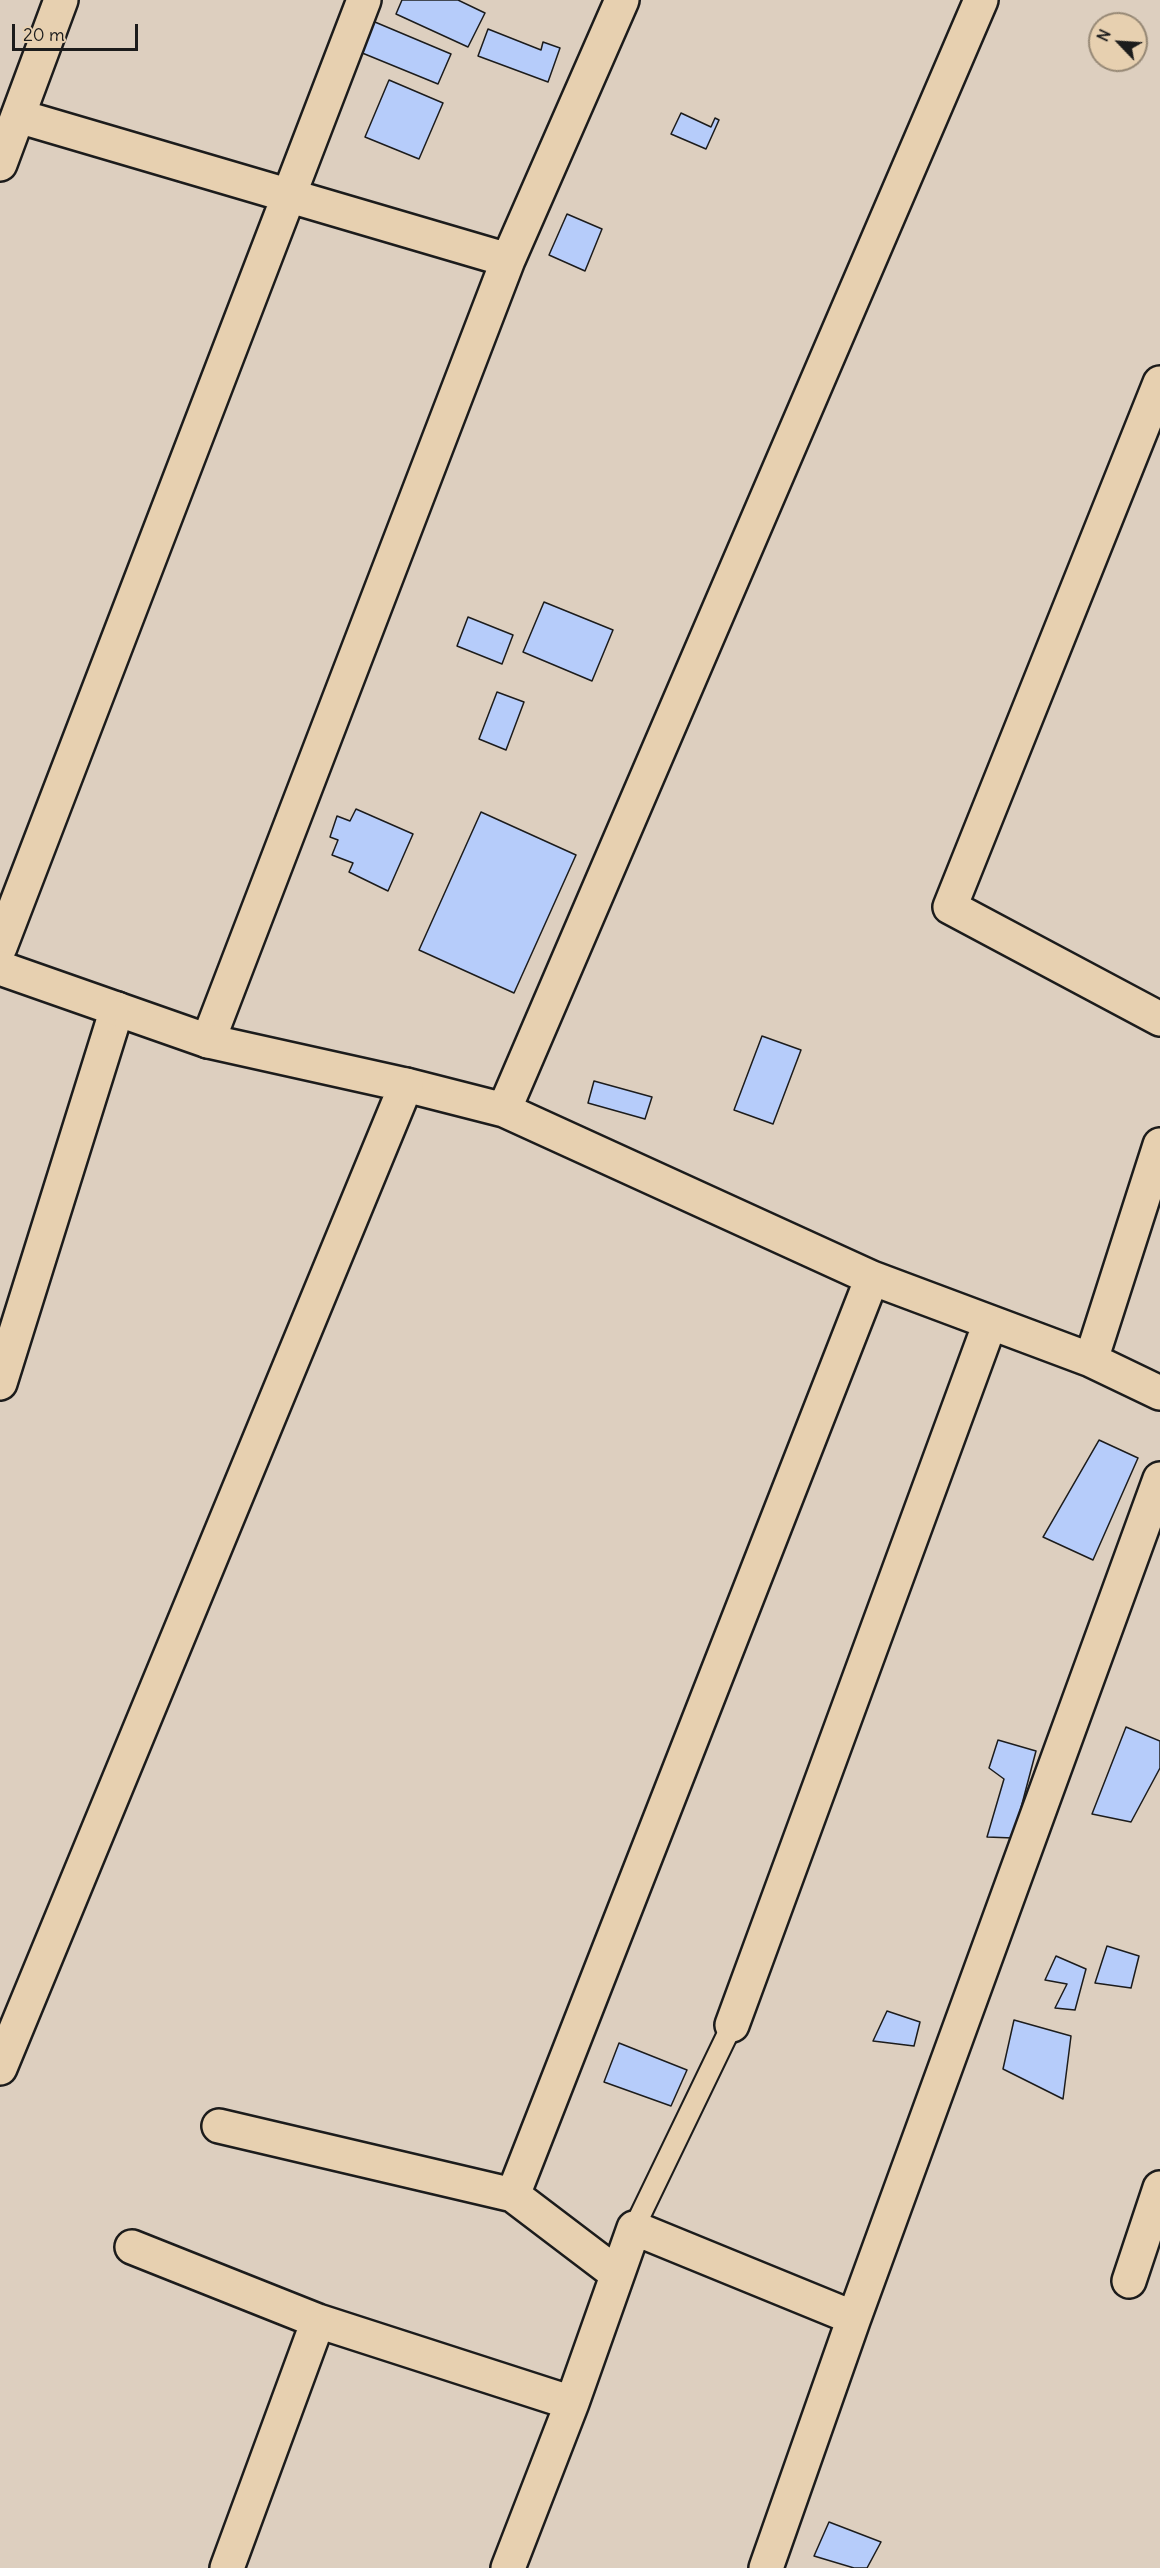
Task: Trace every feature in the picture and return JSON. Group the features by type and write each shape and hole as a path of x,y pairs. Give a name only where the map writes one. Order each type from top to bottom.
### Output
{"street":[{"path":"0,164 61,0"},
{"path":"0,946 364,0"},
{"path":"208,1041 508,260 622,0"},
{"path":"504,1110 981,0"},
{"path":"18,116 508,260"},
{"path":"1160,383 950,907 1160,1019"},
{"path":"0,968 208,1041 406,1085 504,1110 872,1278 1090,1360 1160,1392"},
{"path":"0,1383 117,1009"},
{"path":"0,2068 406,1085"},
{"path":"1090,1360 1160,1145"},
{"path":"513,2195 872,1278"},
{"path":"732,2025 990,1323"},
{"path":"766,2568 854,2318 1160,1479"},
{"path":"219,2126 513,2195 617,2274"},
{"path":"1130,2281 1160,2188"},
{"path":"508,2568 572,2403 634,2228 854,2318"},
{"path":"132,2247 318,2321 572,2403"},
{"path":"227,2568 318,2321"}],"lane":[{"path":"634,2228 732,2025"}],"building":[{"path":"402,0 458,0 485,13 468,47 396,14"},
{"path":"363,17 451,54 438,84 350,48"},
{"path":"488,29 541,50 543,42 560,48 548,82 478,56"},
{"path":"389,80 443,103 419,159 365,137"},
{"path":"681,113 711,127 715,118 719,120 706,149 671,134"},
{"path":"567,214 602,229 585,271 549,255"},
{"path":"544,602 613,630 592,681 523,652"},
{"path":"468,617 513,635 502,664 457,646"},
{"path":"497,692 524,702 506,750 479,739"},
{"path":"356,809 413,834 388,891 349,872 353,863 332,855 338,840 330,837 337,816 350,821"},
{"path":"481,812 576,855 514,993 419,950"},
{"path":"762,1036 801,1050 773,1124 734,1110"},
{"path":"594,1081 652,1097 645,1119 588,1103"},
{"path":"1099,1440 1138,1458 1093,1560 1043,1537"},
{"path":"1126,1727 1160,1741 1160,1768 1131,1822 1092,1814"},
{"path":"998,1740 1036,1751 1013,1838 987,1837 1004,1779 989,1768"},
{"path":"1107,1946 1139,1956 1131,1988 1095,1983"},
{"path":"1056,1956 1086,1969 1075,2010 1055,2008 1067,1984 1045,1980"},
{"path":"887,2011 920,2022 914,2046 873,2041"},
{"path":"1014,2020 1071,2036 1063,2099 1003,2069"},
{"path":"619,2043 687,2070 671,2106 604,2082"},
{"path":"829,2522 881,2542 867,2568 854,2568 814,2556"}]}
